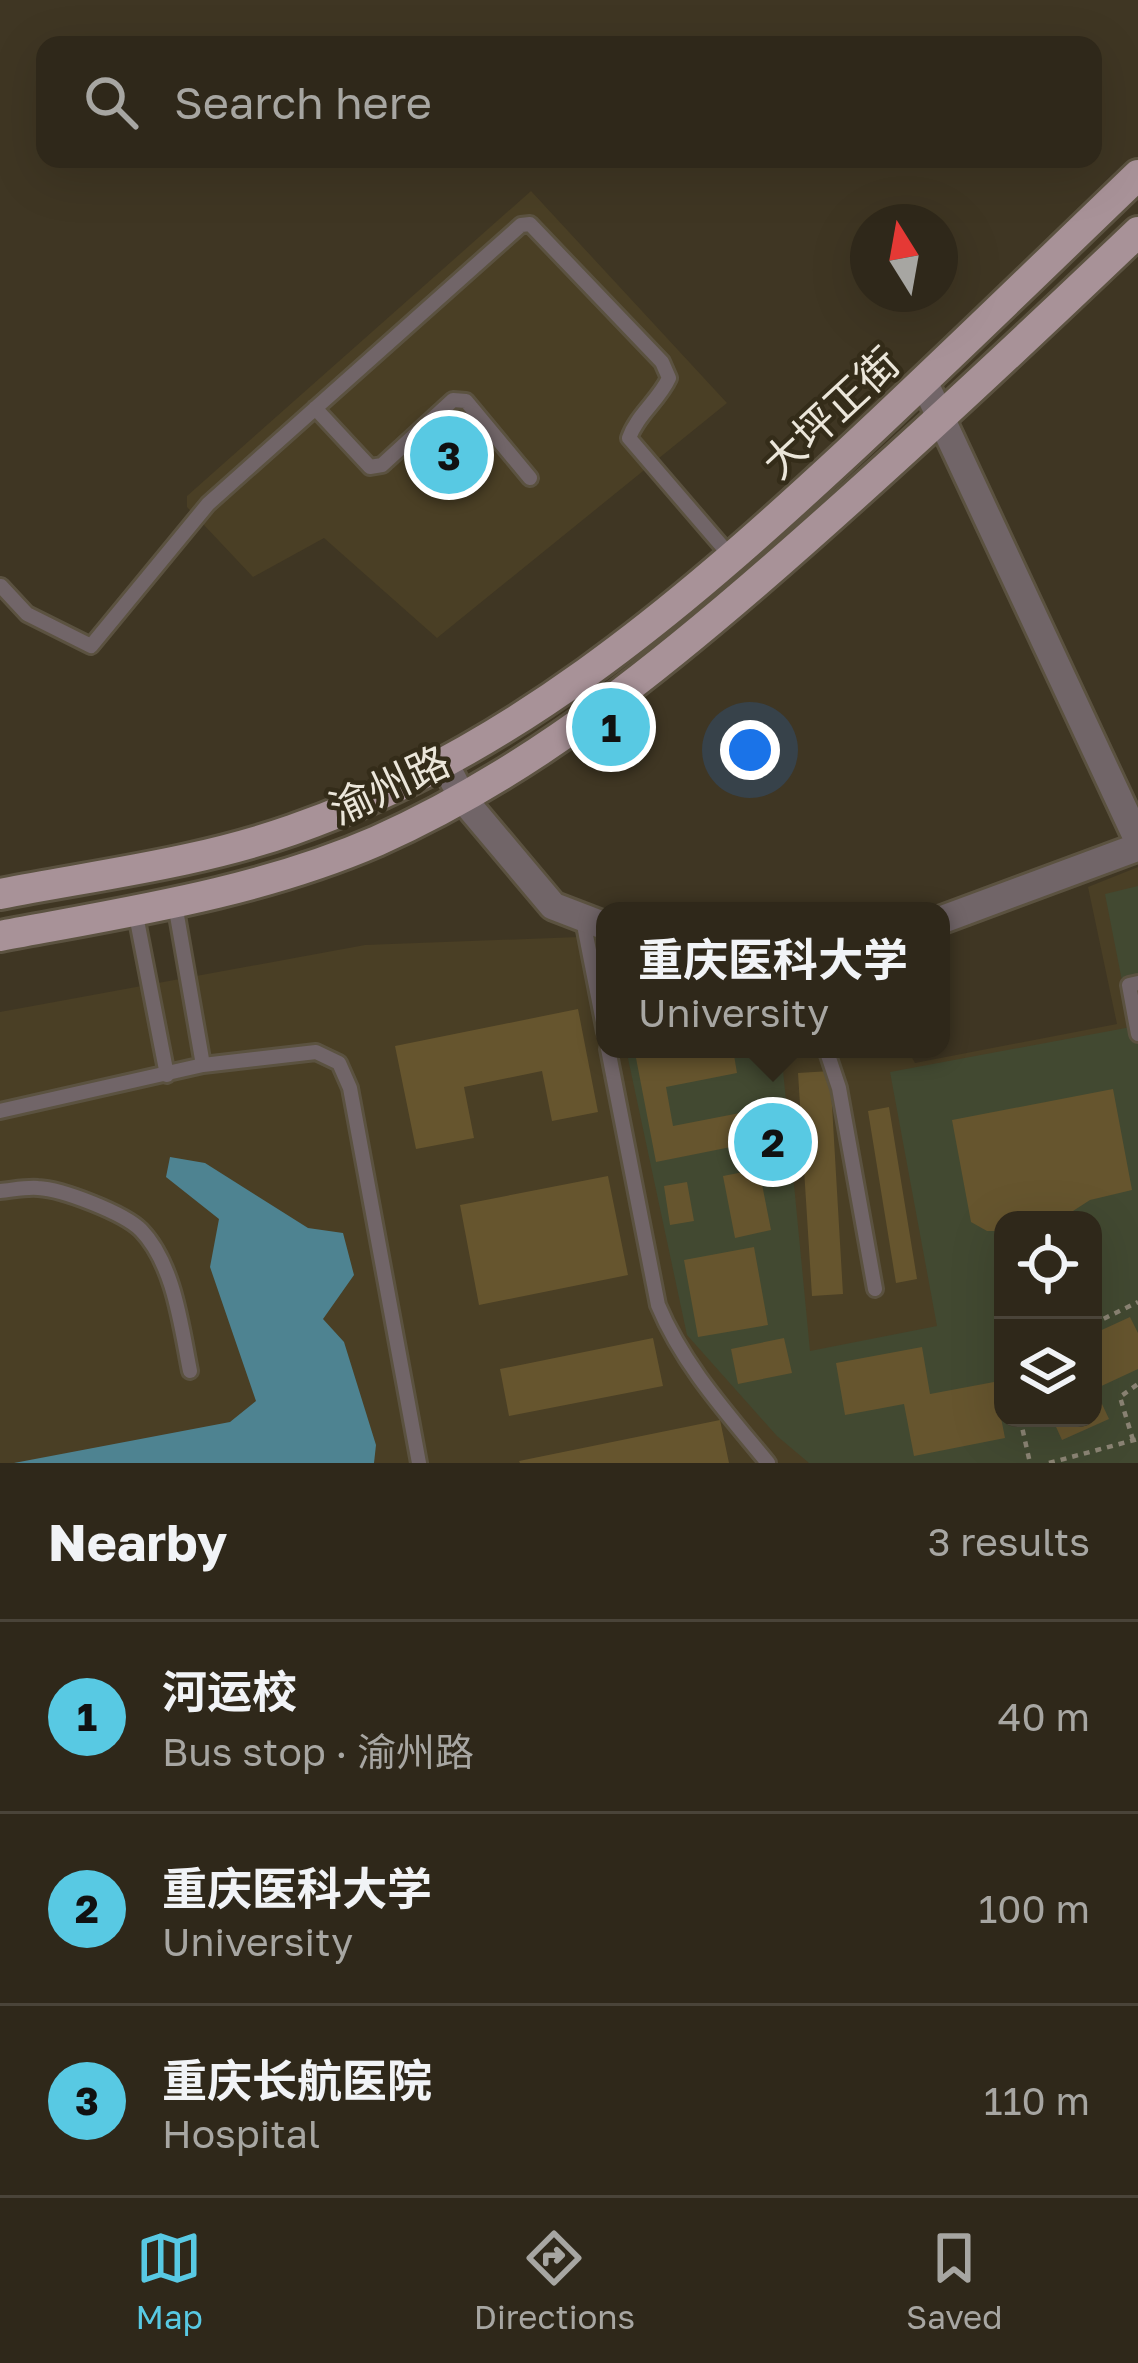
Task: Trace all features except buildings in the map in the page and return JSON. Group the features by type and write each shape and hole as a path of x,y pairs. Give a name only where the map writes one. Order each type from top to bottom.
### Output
{"main road":[{"name":"大坪正街","path":"733,559 1138,175"},
{"name":"大坪正街","path":"756,584 941,420 1138,232"},
{"name":"渝州路","path":"0,894 216,852 360,803 445,764 587,675 733,559"},
{"name":"渝州路","path":"0,937 175,903 305,868 375,842 463,799 604,708 756,584"}],"street":[{"path":"924,382 1138,843 950,916"},
{"path":"445,764 463,799 553,906 594,922"}],"lane":[{"path":"1,586 27,614 91,646 208,504 521,225 530,224 662,362 669,378 662,395 629,438 733,559"},
{"path":"315,408 370,467 382,465 453,400 466,401 530,478"},
{"path":"175,903 203,1065"},
{"path":"135,910 167,1076"},
{"path":"1138,983 1129,985 1138,1034"},
{"path":"0,1111 203,1065 316,1052 339,1063 350,1088 419,1463"},
{"path":"610,1058 658,1305 704,1384 768,1463"},
{"path":"829,1058 839,1088 875,1289"},
{"path":"0,1191 40,1188 98,1205 140,1229 162,1264 180,1318 190,1371"}],"path":[{"path":"1102,1320 1138,1302"},
{"path":"1049,1463 1135,1439 1120,1397 1138,1384"},
{"path":"1022,1427 1030,1463"}],"shaded area":[{"path":"531,191 727,403 437,638 324,538 253,577 187,507 187,496"},
{"path":"1138,867 1138,1463 0,1463 0,1012 365,945 596,936 596,1058 912,1058 915,1063 1117,1024 1088,887"}],"green space":[{"path":"1138,886 1138,1463 809,1463 777,1436 687,1335 628,1058 782,1058 810,1351 937,1326 890,1072 1131,1027 1105,894"}],"water":[{"path":"170,1157 205,1163 308,1228 343,1233 354,1275 323,1319 344,1342 376,1445 374,1463 14,1463 230,1422 256,1401 210,1267 219,1219 166,1177"}],"place":[{"name":"重庆长航医院","path":"449,455"},
{"name":"河运校","path":"611,727"},
{"name":"重庆医科大学","path":"773,1142"}]}
